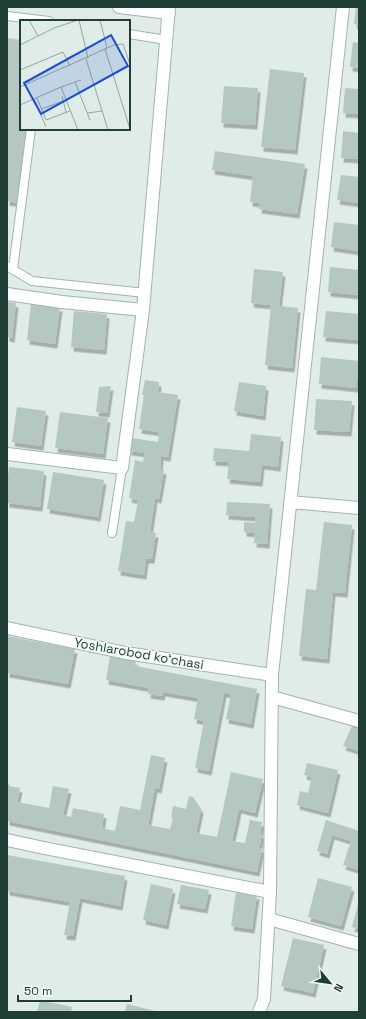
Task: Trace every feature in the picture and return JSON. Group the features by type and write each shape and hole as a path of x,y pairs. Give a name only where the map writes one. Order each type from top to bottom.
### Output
{"street":[{"path":"7,454 122,468 145,293 169,10 118,7"},
{"path":"259,1012 264,999 269,919 272,675 343,7"},
{"path":"7,294 62,302 143,310"},
{"path":"290,502 359,508"},
{"name":"Yoshlarobod koʻchasi","path":"7,628 126,654 272,675"},
{"path":"272,697 359,721"},
{"path":"7,840 270,892"},
{"path":"269,919 359,944"}],"lane":[{"path":"7,16 37,20"},
{"path":"130,34 166,40"},
{"path":"31,130 10,267 32,281 145,293"},
{"path":"112,533 122,468"}],"building":[{"path":"356,7 359,7 359,25 354,24"},
{"path":"7,38 20,40 20,130 28,130 19,203 7,201"},
{"path":"353,42 359,43 359,68 350,67"},
{"path":"270,69 304,73 295,150 261,147"},
{"path":"224,86 258,88 255,125 221,123"},
{"path":"345,88 359,89 359,114 343,113"},
{"path":"343,131 359,133 359,159 341,158"},
{"path":"215,151 305,164 297,214 259,209 260,203 250,202 253,176 212,170"},
{"path":"341,175 359,177 359,203 337,200"},
{"path":"334,222 359,225 359,251 331,247"},
{"path":"330,267 359,270 359,295 328,292"},
{"path":"254,269 283,272 279,306 298,308 292,368 265,365 271,305 251,303"},
{"path":"7,302 16,303 12,338 7,337"},
{"path":"31,304 60,307 55,344 27,340"},
{"path":"74,311 107,314 104,350 71,347"},
{"path":"326,311 359,314 359,340 323,337"},
{"path":"321,357 359,361 356,388 319,384"},
{"path":"145,380 159,382 158,392 178,395 168,457 161,456 160,469 164,470 159,499 155,498 150,532 156,533 152,559 146,559 144,575 118,571 126,521 134,522 138,500 129,498 135,460 143,462 145,453 129,451 131,438 158,442 159,432 139,429"},
{"path":"239,382 266,386 263,416 234,411"},
{"path":"111,386 107,413 96,412 99,387"},
{"path":"316,399 352,401 349,432 314,430"},
{"path":"17,407 46,411 41,446 12,442"},
{"path":"60,412 108,418 103,454 55,448"},
{"path":"251,434 281,437 278,467 262,465 260,482 227,479 229,462 213,461 214,448 249,451"},
{"path":"9,467 44,471 40,507 7,503"},
{"path":"53,472 104,480 98,517 47,509"},
{"path":"227,502 270,504 267,544 254,543 255,533 244,532 244,522 255,523 256,517 226,515"},
{"path":"324,522 352,525 345,593 333,592 327,659 299,656 306,589 316,590"},
{"path":"7,636 75,649 68,684 7,673"},
{"path":"110,656 136,661 135,666 257,689 251,724 226,719 231,694 224,693 209,771 195,768 204,721 194,719 198,698 163,692 162,696 148,694 149,688 106,680"},
{"path":"353,724 359,726 359,751 343,746"},
{"path":"151,755 165,758 159,789 155,788 148,825 170,829 173,818 171,818 173,806 186,809 189,796 193,797 201,809 196,833 217,837 231,772 263,779 255,813 239,809 232,841 245,843 250,820 262,822 260,834 262,834 259,848 262,848 257,872 7,821 7,784 9,784 9,786 20,788 17,802 49,808 53,786 69,789 63,815 71,817 73,808 104,814 102,828 115,831 120,806 140,810"},
{"path":"307,763 338,770 328,813 297,805 300,791 308,793 312,777 304,775"},
{"path":"326,820 359,831 359,870 343,865 351,841 332,835 327,854 317,851"},
{"path":"7,855 125,876 120,906 80,898 73,936 64,935 70,902 7,891"},
{"path":"318,878 352,887 341,926 308,917"},
{"path":"151,884 173,889 166,925 143,920"},
{"path":"181,885 209,890 205,909 177,904"},
{"path":"236,892 257,895 252,929 231,926"},
{"path":"359,904 359,929 352,927"},
{"path":"293,938 324,945 313,993 281,986"},
{"path":"40,1000 72,1007 71,1012 37,1012"},
{"path":"127,1004 155,1011 155,1012 125,1012"}]}
